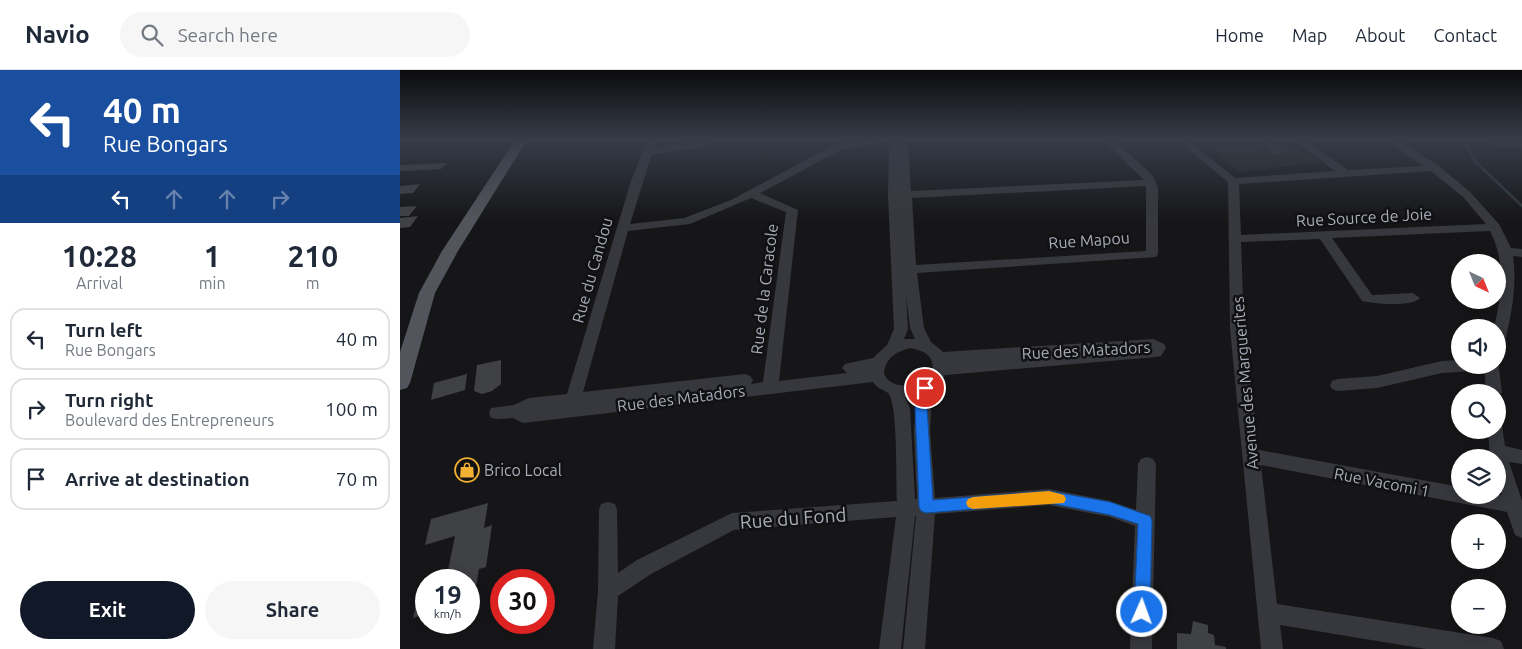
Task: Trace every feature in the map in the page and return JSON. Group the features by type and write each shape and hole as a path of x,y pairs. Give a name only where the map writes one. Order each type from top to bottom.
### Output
{"main road":[{"path":"400,383 427,293 450,250 504,167"}],"street":[{"name":"Rue du Candou","path":"572,405 622,228 643,167"},
{"path":"622,228 642,228 686,221 751,194 801,167"},
{"path":"894,346 900,328 903,270 900,195 896,167"},
{"path":"900,195 902,167"},
{"path":"900,195 1150,183 1148,176 1138,167"},
{"path":"1216,167 1233,181 1435,168 1448,178 1495,227 1506,252 1509,272 1502,319"},
{"path":"1336,167 1346,174"},
{"name":"Avenue des Marguerites","path":"1233,181 1237,328 1272,649"},
{"name":"Rue Mapou","path":"903,270 1152,254 1150,183"},
{"name":"Rue de la Caracole","path":"751,194 792,210 770,382"},
{"name":"Rue Source de Joie","path":"1235,238 1324,236 1495,227"},
{"path":"1324,236 1330,248 1367,298 1375,300 1414,298"},
{"path":"1506,252 1522,253"},
{"path":"903,270 917,328 926,346 941,364 936,380 925,388 910,391 886,386 878,370 882,355 894,346 910,343 926,346"},
{"name":"Rue des Matadors","path":"1152,344 1159,348 1156,352 941,364 956,358 1152,344"},
{"path":"1338,385 1378,382 1451,366"},
{"name":"Rue des Matadors","path":"497,413 517,411 523,417 572,405 878,370"},
{"path":"914,649 920,606 926,507 921,407 925,388"},
{"path":"890,649 906,510 902,408 894,389"},
{"path":"1506,454 1522,457"},
{"name":"Rue Vacomi 1","path":"1251,456 1513,505"},
{"path":"1141,649 1147,464"},
{"path":"1506,480 1522,529"},
{"name":"Rue du Fond","path":"608,591 644,567 732,522 906,510 1049,497 1110,508 1145,520"},
{"path":"604,649 608,591 608,510"},
{"path":"1268,613 1493,649"}],"shaded area":[{"path":"1233,167 1279,167 1239,172"}],"building":[{"path":"400,167 443,167 441,169 400,171"},
{"path":"420,184 413,193 400,194 400,186"},
{"path":"417,206 409,216 400,216 400,207"},
{"path":"418,216 410,227 400,228 400,218"},
{"path":"501,360 501,384 492,391 482,394 474,391 477,365"},
{"path":"467,374 465,390 431,400 434,383"},
{"path":"488,503 484,528 492,525 486,567 479,569 448,569 455,536 425,545 431,519"},
{"path":"1193,621 1208,625 1208,633 1214,635 1215,645 1226,647 1226,649 1177,649 1177,633 1191,634"}],"waterway":[{"path":"1481,167 1522,206"}],"slow traffic":[{"path":"973,503 1049,497 1059,499"}],"place":[{"name":"Brico Local","path":"467,470"}],"route":[{"path":"925,388 921,407 926,507 1049,497 1110,508 1145,520 1142,612"}]}
